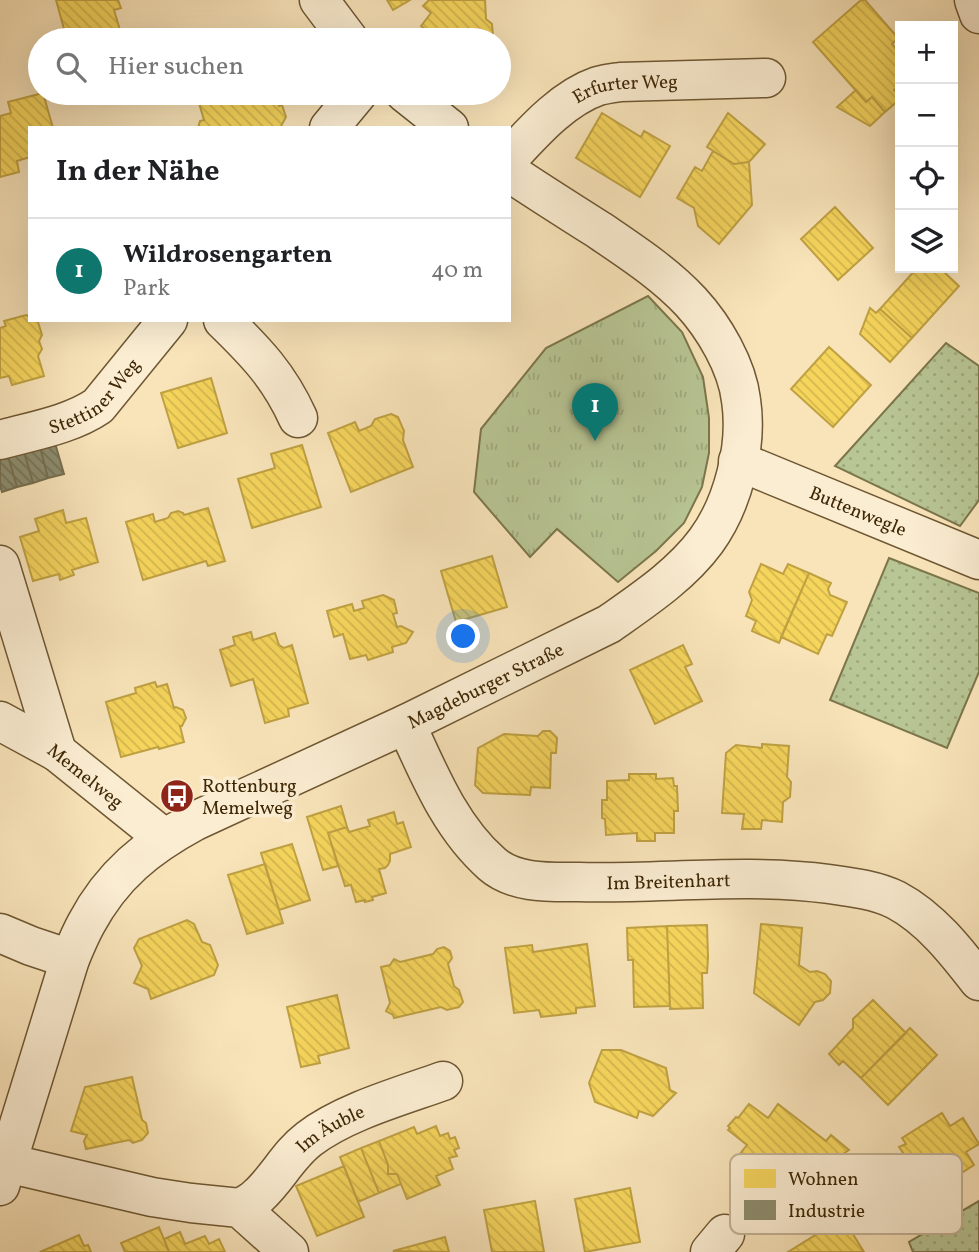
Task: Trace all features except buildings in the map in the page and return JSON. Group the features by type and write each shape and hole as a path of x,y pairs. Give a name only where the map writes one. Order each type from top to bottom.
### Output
{"street":[{"path":"318,0 340,28"},
{"path":"974,0 979,14"},
{"name":"Erfurter Weg","path":"511,156 560,109 599,85 620,82 766,78"},
{"path":"331,126 348,105"},
{"path":"419,105 446,126"},
{"name":"Magdeburger Straße","path":"3,1175 70,959 86,924 105,893 131,864 164,838 195,821 406,724 609,624 638,604 687,562 705,542 722,516 732,491 738,461 742,431 741,399 731,365 715,333 692,303 661,273 511,173"},
{"name":"Stettiner Weg","path":"0,440 89,412 98,405 166,322"},
{"path":"225,322 276,377 298,418"},
{"name":"Buttenwegle","path":"738,461 979,560"},
{"path":"0,565 57,752"},
{"name":"Memelweg","path":"0,721 57,752 164,838"},
{"name":"Im Breitenhart","path":"406,724 438,794 467,836 493,866 515,877 541,882 612,883 781,879 865,890 895,900 919,915 945,939 979,981"},
{"path":"0,933 70,959"},
{"name":"Im Äuble","path":"240,1208 258,1197 289,1158 309,1139 368,1108 443,1081"},
{"path":"3,1175 240,1208 289,1252"}],"green space":[{"path":"648,296 682,332 703,377 709,418 709,453 702,487 684,523 656,551 618,582 557,529 530,557 474,492 481,429 546,348"},
{"path":"946,343 979,366 979,500 960,526 835,466"},
{"path":"889,558 979,593 979,672 947,748 830,700"},
{"path":"979,1201 979,1252 913,1252 909,1242 923,1234 962,1234 962,1211"}],"place":[{"name":"Wildrosengarten","path":"595,441"},
{"name":"Rottenburg Memelweg","path":"177,796"}]}
